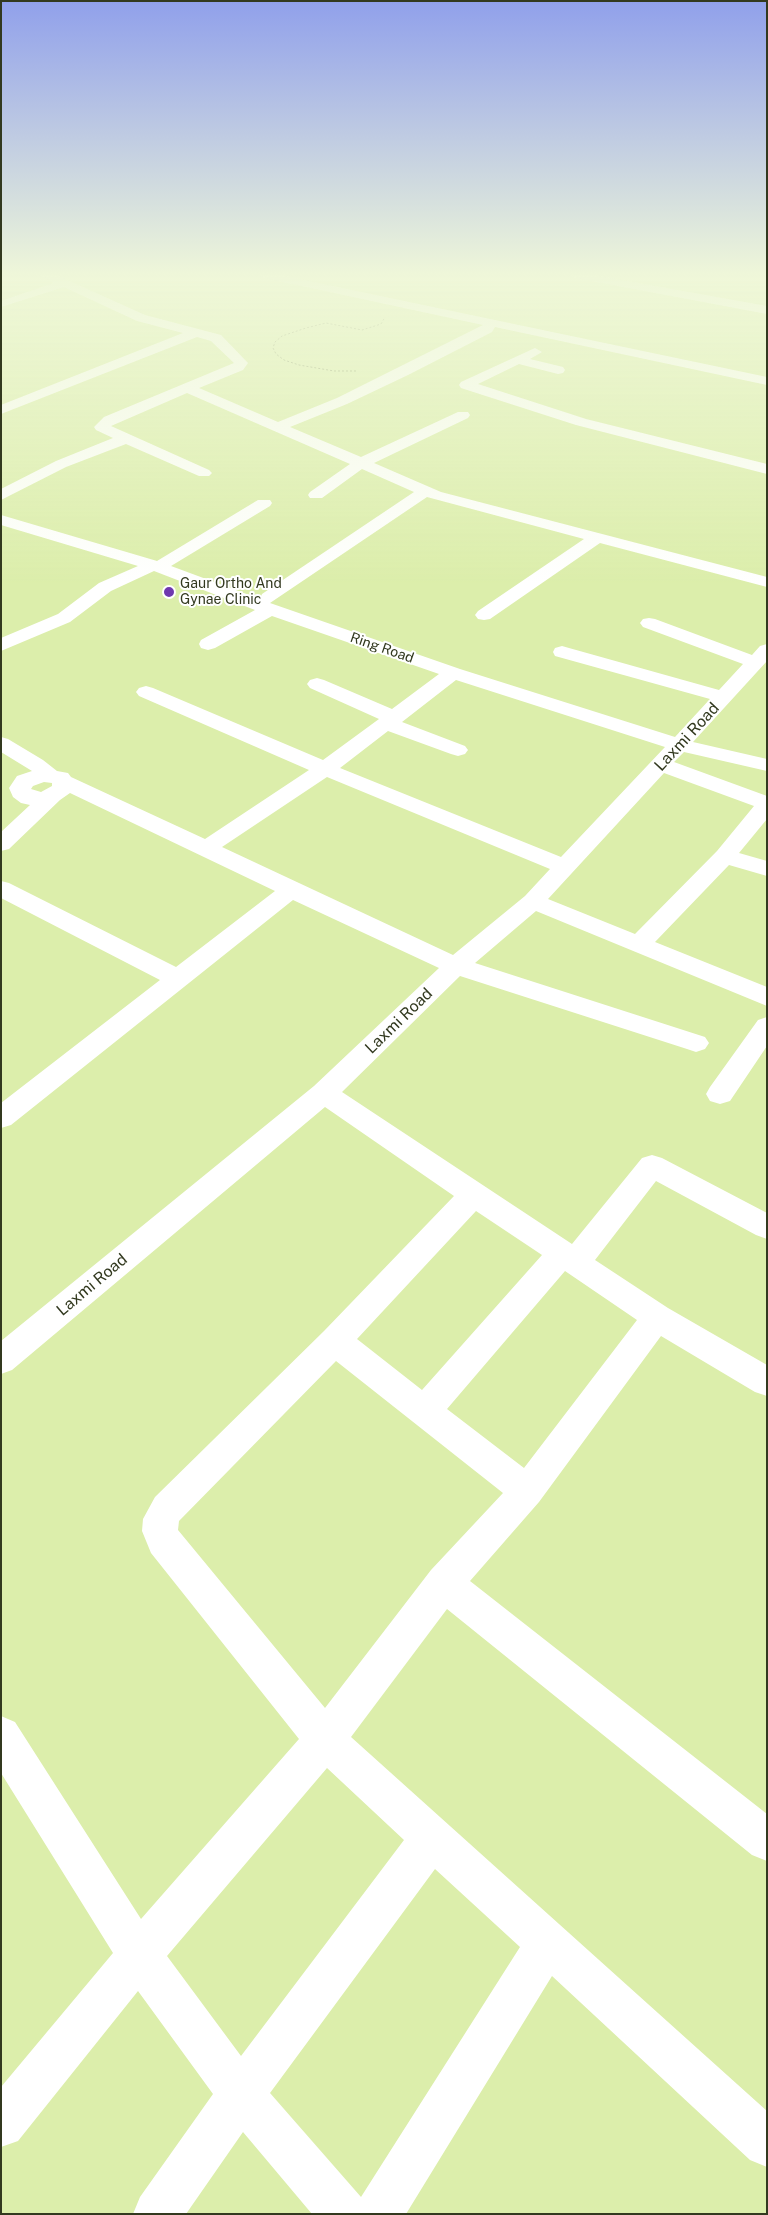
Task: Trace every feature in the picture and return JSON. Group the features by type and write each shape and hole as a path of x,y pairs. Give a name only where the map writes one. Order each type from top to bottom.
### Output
{"street":[{"path":"1,410 84,378"},
{"path":"204,473 103,430 101,427 103,424 211,378"},
{"path":"278,427 342,401 390,378"},
{"path":"480,378 466,385 581,422 767,469"},
{"path":"755,378 767,381"},
{"path":"188,388 425,490 597,538 767,582"},
{"path":"1,393 27,401"},
{"path":"316,495 361,463 463,415"},
{"path":"1,495 61,464 124,439"},
{"path":"208,644 269,604 425,490"},
{"path":"1,645 64,618 106,587 160,563 264,503"},
{"name":"Ring Road","path":"1,508 25,514 160,563 453,674 767,765"},
{"name":"Ring Road","path":"1,520 160,563"},
{"path":"484,615 597,538"},
{"name":"Ring Road","path":"269,604 469,666 682,739 767,754"},
{"path":"649,623 760,661"},
{"path":"562,652 724,697"},
{"name":"Laxmi Road","path":"1,1360 324,1093 456,966 533,901 661,765 682,739 760,661"},
{"path":"206,848 325,769 453,674"},
{"path":"317,684 391,721 458,750"},
{"path":"146,692 325,769 564,866"},
{"path":"1,743 54,784 206,848 290,890 456,966 696,1043"},
{"path":"638,945 724,856 767,803 661,765"},
{"path":"11,793 29,798 54,784"},
{"path":"1,844 54,784"},
{"path":"724,856 767,869"},
{"path":"1,888 179,979"},
{"path":"1,1118 290,890"},
{"path":"533,901 767,997"},
{"path":"720,1094 767,1026"},
{"path":"324,1093 657,1317 767,1382"},
{"path":"424,1411 569,1258 652,1166 763,1217"},
{"path":"474,1194 335,1341 167,1509 161,1519 160,1531 164,1541 325,1740 767,2143"},
{"path":"1,2124 140,1955 325,1740 444,1583 526,1491 657,1317"},
{"path":"335,1341 526,1491"},
{"path":"444,1583 767,1840"},
{"path":"1,1736 140,1955 241,2094 344,2214"},
{"path":"157,2214 241,2094 432,1838"},
{"path":"378,2214 548,1942"}],"place":[{"name":"Gaur Ortho And Gynae Clinic","path":"169,592"}]}
